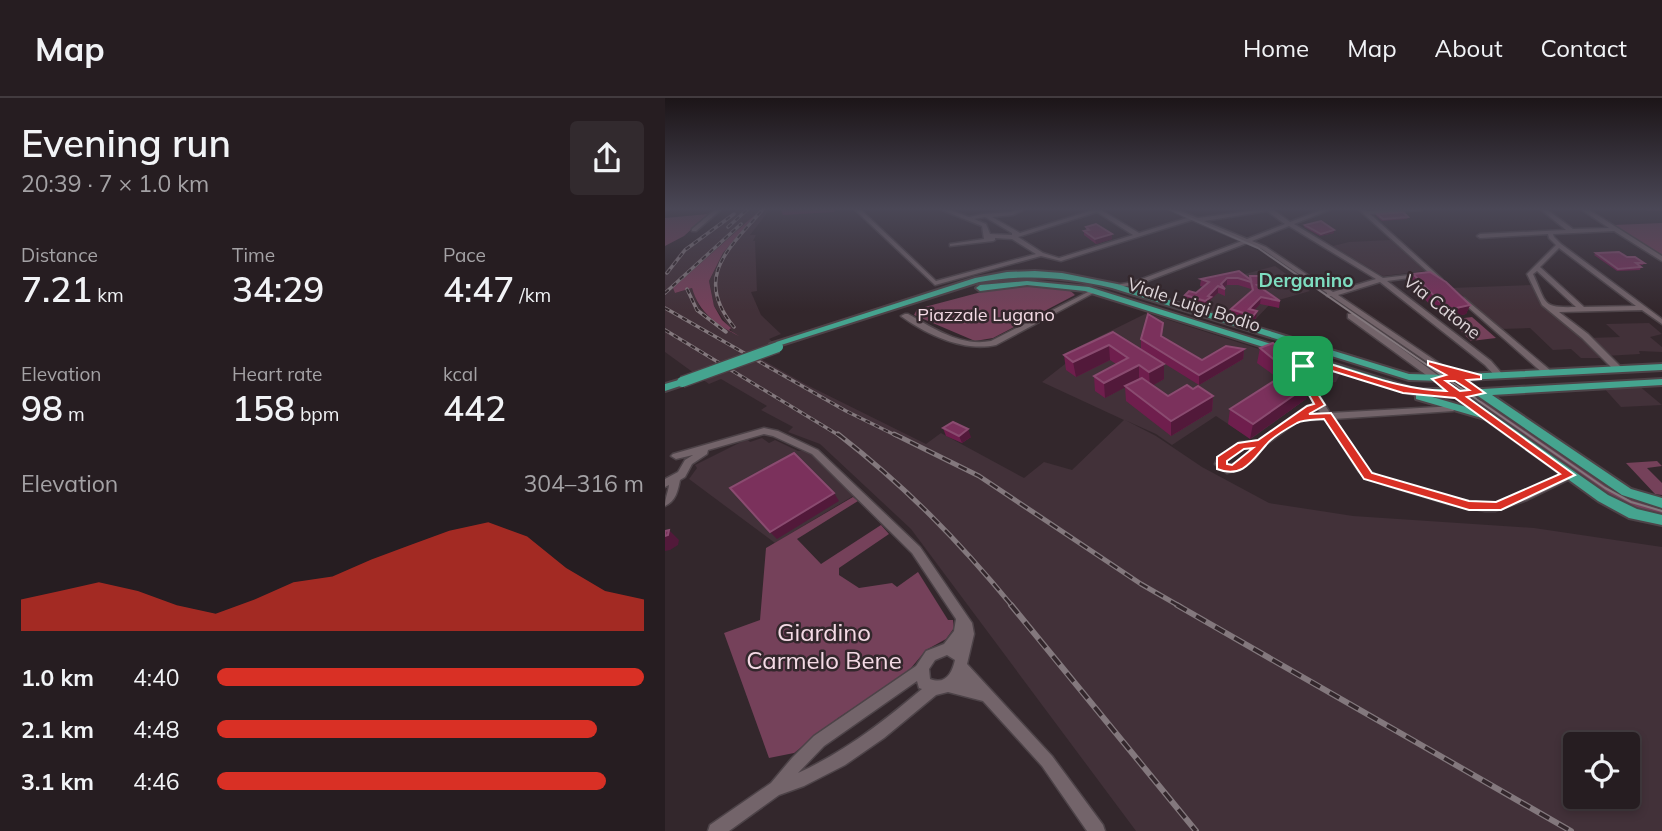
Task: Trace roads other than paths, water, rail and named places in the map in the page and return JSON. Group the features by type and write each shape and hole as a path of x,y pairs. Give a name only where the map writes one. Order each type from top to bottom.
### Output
{"main road":[{"path":"923,299 964,279 1003,275 1041,273 1081,277 1117,286"},
{"path":"665,386 777,346 923,299 1001,284 1104,288"},
{"path":"1065,285 1094,291 1117,286"},
{"name":"Viale Luigi Bodio","path":"1117,286 1135,288 1409,377 1436,379 1500,376"},
{"name":"Viale Luigi Bodio","path":"1094,291 1403,390"},
{"path":"1500,376 1662,367"},
{"path":"1457,378 1627,492 1659,502"},
{"path":"1436,379 1612,503 1641,517 1662,520"},
{"path":"1403,390 1458,394 1662,382"},
{"path":"1403,390 1491,419"}],"street":[{"path":"892,242 935,283 940,284 1041,254"},
{"path":"952,245 966,242"},
{"path":"1025,242 1041,254 1060,260 1115,242"},
{"path":"1229,247 1231,242"},
{"path":"1135,288 1242,242"},
{"path":"1247,242 1457,378"},
{"path":"1259,242 1259,248"},
{"name":"Via Catone","path":"1319,242 1381,280 1488,363 1500,376"},
{"path":"1397,242 1548,373"},
{"path":"1556,242 1662,321"},
{"path":"1635,242 1662,259"},
{"path":"1559,245 1530,274 1534,285 1551,310 1585,336 1618,369"},
{"path":"1229,247 1259,248"},
{"path":"1536,268 1582,309"},
{"path":"1327,295 1381,280 1431,273"},
{"path":"1078,288 1081,293 1079,299"},
{"path":"905,316 968,345 981,346 993,343 1094,291"},
{"path":"1327,295 1420,364 1436,379"},
{"path":"1551,310 1644,308"},
{"path":"1293,356 1320,405 1368,476 1469,505 1497,506 1569,475"},
{"path":"1298,368 1313,362"},
{"path":"1432,363 1477,377"},
{"path":"1409,377 1419,371 1420,364"},
{"path":"1503,408 1505,391"},
{"path":"1260,444 1310,408 1320,405"},
{"path":"1297,418 1453,408"},
{"path":"665,458 768,431 812,449 913,547 961,615 968,631 954,680 940,687 824,770 776,788"},
{"path":"688,462 723,443"},
{"path":"676,456 685,458 688,462"},
{"path":"667,497 670,481 687,469 688,462"},
{"path":"716,831 776,788 809,751 841,724 921,670 931,654 948,649 960,633 961,615"},
{"path":"948,649 984,694 1047,761 1097,831"},
{"path":"921,670 922,681 940,687 984,694"},
{"path":"809,751 809,765 824,770"}],"tram line":[{"path":"1245,242 1258,248 1605,488 1631,502 1662,511"}],"railway":[{"path":"667,273 685,250 696,242"},
{"path":"665,293 721,242"},
{"path":"734,242 716,277 716,293 722,309 734,327"},
{"path":"687,289 697,310 726,332"},
{"path":"665,308 846,411 897,436"},
{"path":"665,330 840,436"},
{"path":"838,434 930,515 1013,607"},
{"path":"894,434 979,476 1141,584 1181,607"},
{"path":"1011,605 1196,831"},
{"path":"1177,605 1571,831"}],"district":[{"name":"Derganino","path":"1306,280"}],"park label":[{"name":"Piazzale Lugano","path":"986,315"},
{"name":"Giardino Carmelo Bene","path":"824,647"}]}
